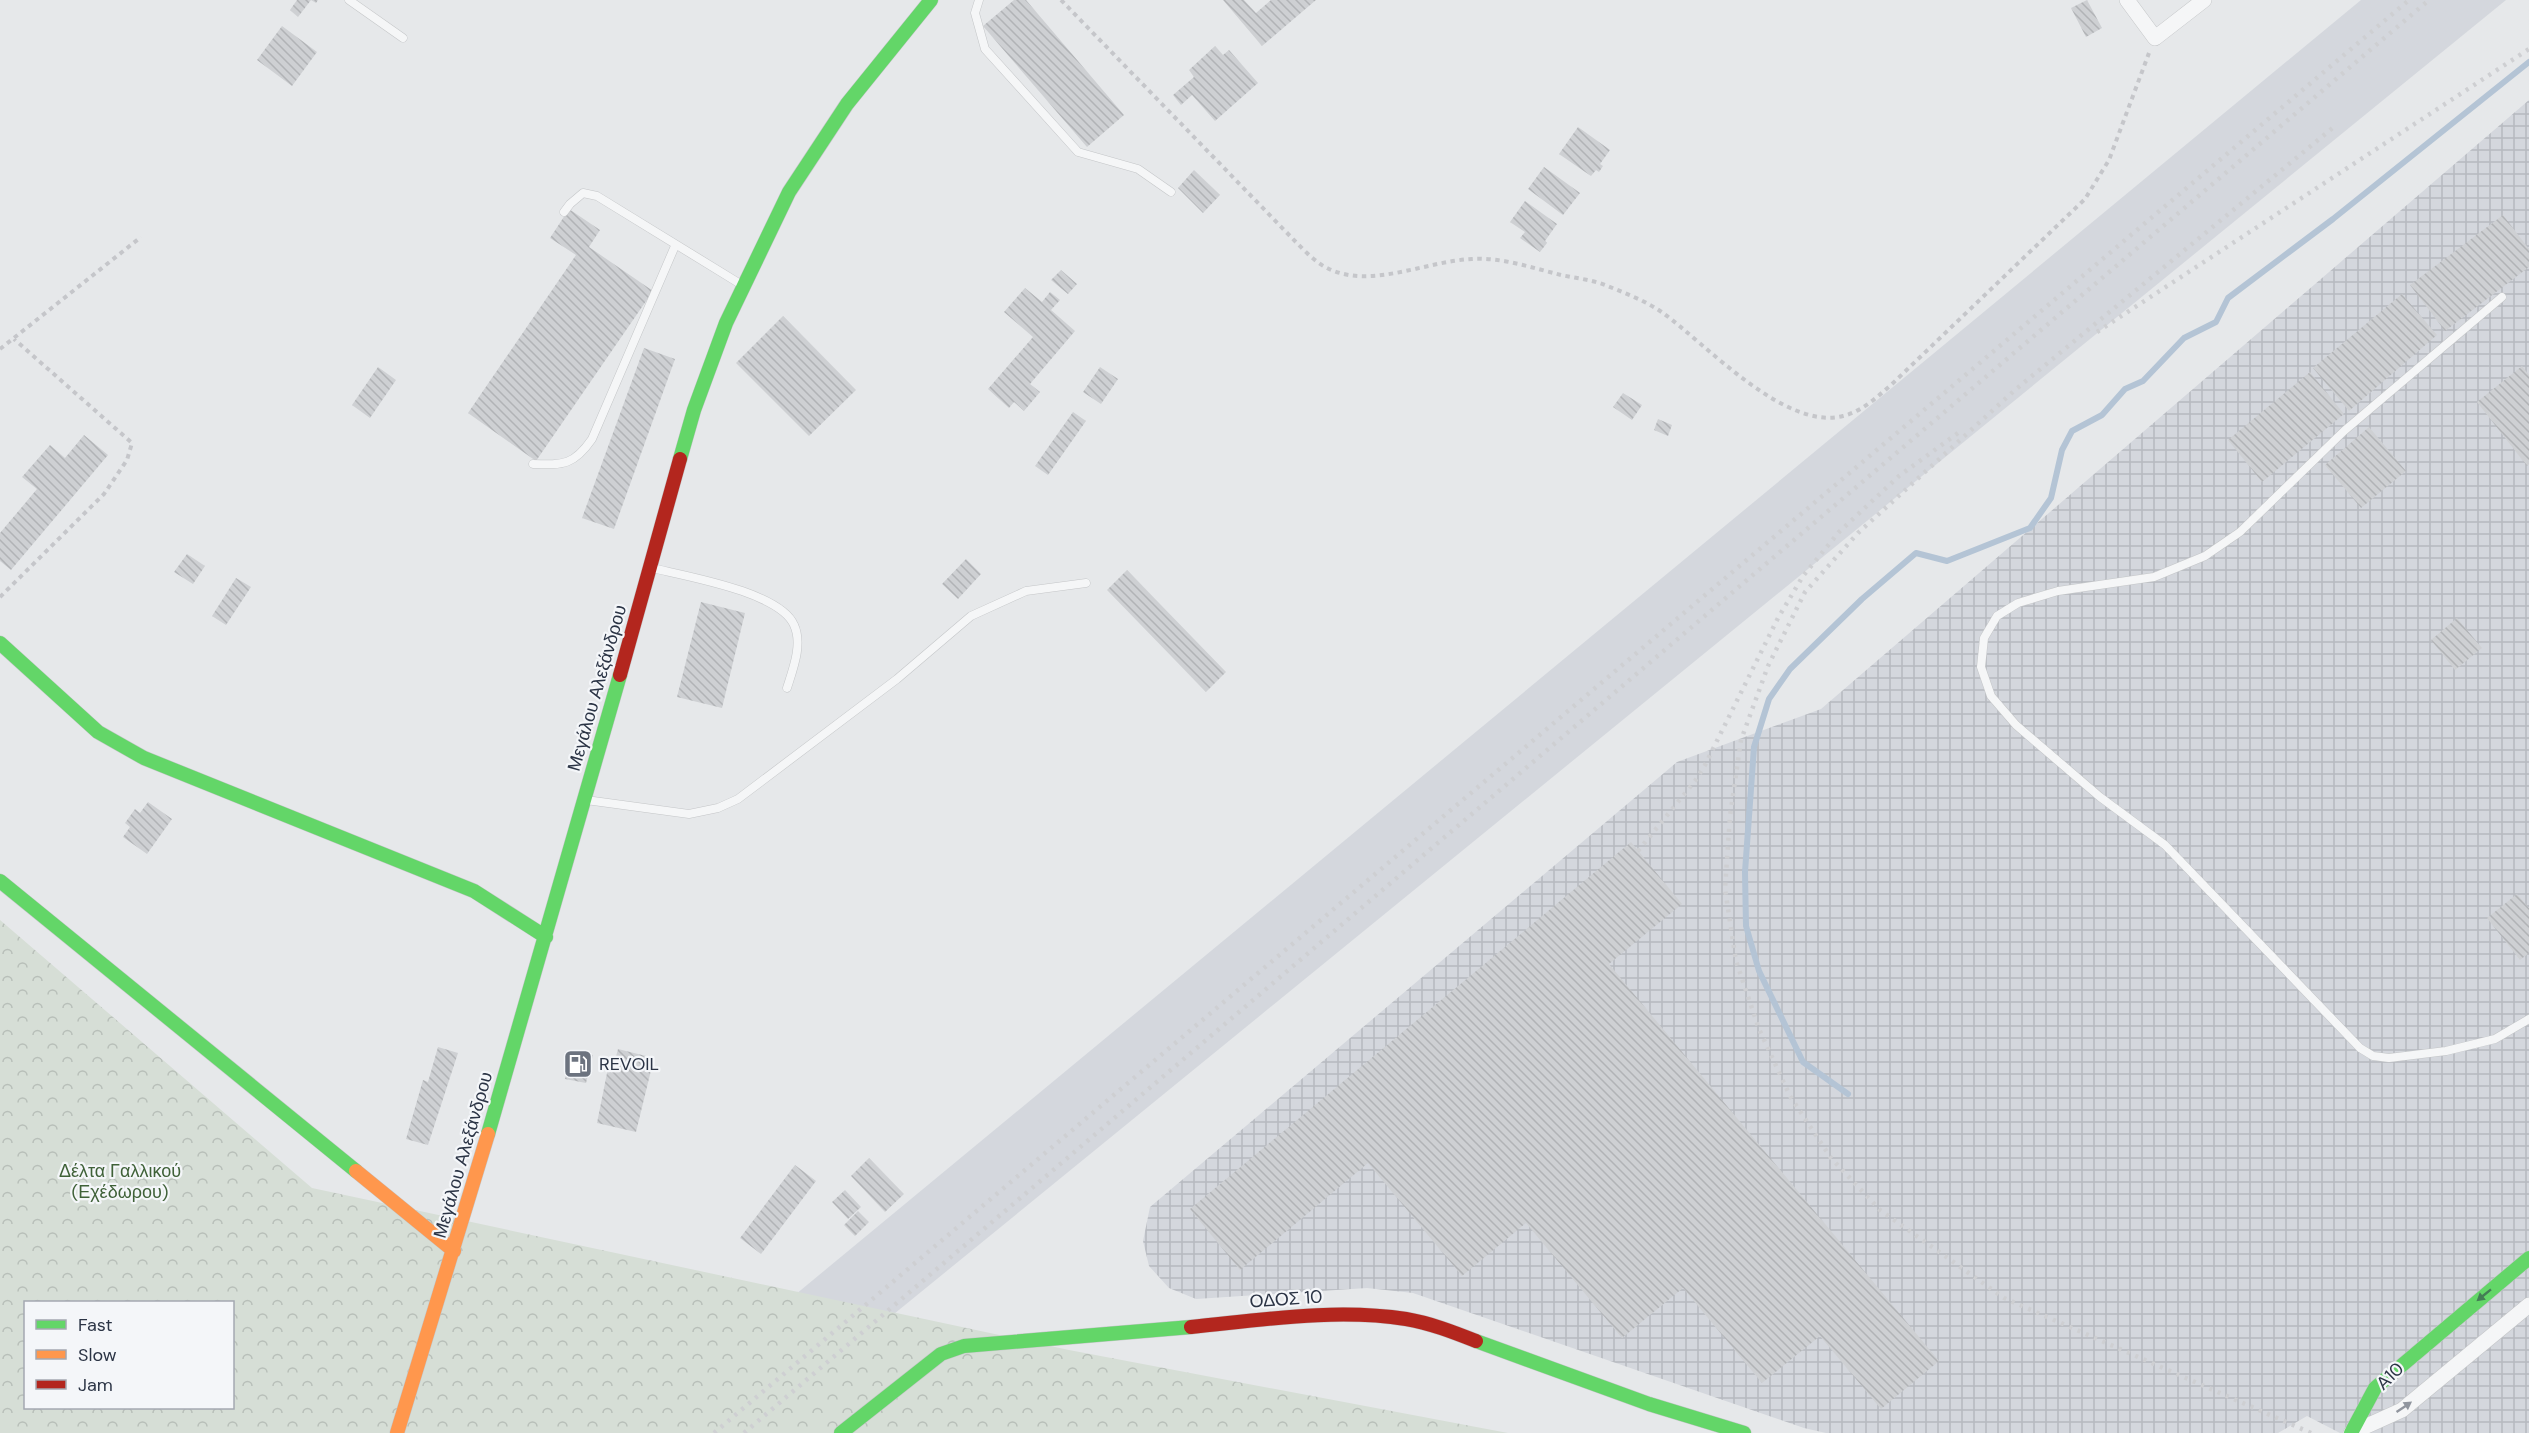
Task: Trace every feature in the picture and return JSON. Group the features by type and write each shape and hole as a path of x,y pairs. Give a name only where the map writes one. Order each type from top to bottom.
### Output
{"street":[{"name":"Μεγάλου Αλεξάνδρου","path":"398,1433 546,937 694,410 726,323 789,192 847,104 931,0"},
{"path":"2127,0 2155,38 2204,0"},
{"path":"0,643 98,732 144,758 474,891 546,937"},
{"path":"0,881 454,1251"},
{"name":"Α10","path":"2351,1433 2375,1388 2419,1348 2529,1258"},
{"name":"Α10","path":"2351,1433 2402,1410 2529,1305"},
{"name":"ΟΔΟΣ 10","path":"841,1433 941,1354 964,1346 1337,1314 1406,1318 1439,1327 1649,1404 1744,1433"}],"lane":[{"path":"349,0 403,38"},
{"path":"979,0 975,13 985,49 1078,152 1138,169 1171,192"},
{"path":"564,212 583,193 597,196 743,286"},
{"path":"533,464 550,465 572,461 583,452 592,439 675,246"},
{"path":"2502,297 2344,431 2240,532 2205,556 2154,577 2058,591 2018,603 1997,616 1984,638 1981,667 1991,696 2016,725 2100,797 2165,845 2360,1048 2373,1056 2389,1058 2446,1051 2495,1040 2529,1019"},
{"path":"650,568 758,596 779,607 794,623 797,636 795,662 787,688"},
{"path":"584,800 689,814 718,808 738,799 854,713 971,616 1026,591 1086,584"}],"path":[{"path":"1061,0 1310,256 1328,269 1351,276 1378,277 1415,267 1473,259 1522,265 1602,284 1636,298 1661,312 1769,397 1792,411 1818,417 1842,416 1865,407 2085,199 2109,160 2140,71 2155,38"},
{"path":"0,349 141,237"},
{"path":"0,597 104,495 126,460 132,443 14,339"}],"shaded area":[{"path":"2361,0 2506,0 748,1433 628,1433"},
{"path":"2529,100 2529,1433 2340,1433 2307,1416 2278,1433 1826,1433 1804,1428 1413,1293 1367,1288 1196,1299 1169,1288 1149,1266 1143,1241 1150,1207 1677,762 1821,709"}],"green space":[{"name":"Δέλτα Γαλλικού (Εχέδωρου)","path":"0,920 312,1188 1069,1350 1508,1433 0,1433"}],"building":[{"path":"297,0 311,0 298,17 290,10"},
{"path":"1014,0 1026,0 1124,115 1087,147 983,26"},
{"path":"1223,0 1244,0 1256,13 1271,0 1316,0 1262,46"},
{"path":"2087,0 2102,28 2086,37 2071,8"},
{"path":"282,26 317,52 292,86 257,60"},
{"path":"1215,46 1223,55 1229,50 1258,83 1215,121 1192,95 1181,105 1173,95 1194,77 1189,70"},
{"path":"1578,127 1610,150 1600,164 1603,166 1599,172 1596,170 1591,176 1559,154"},
{"path":"1544,167 1580,193 1563,215 1528,189"},
{"path":"1194,170 1220,195 1203,213 1178,188"},
{"path":"1525,201 1557,224 1540,252 1520,238 1525,232 1510,222"},
{"path":"569,209 600,230 589,247 653,291 536,461 468,413 576,255 550,238"},
{"path":"2503,215 2529,249 2529,267 2445,331 2410,285"},
{"path":"1061,270 1077,284 1068,294 1051,280"},
{"path":"1025,288 1042,302 1050,292 1060,300 1051,310 1075,331 1030,384 1040,392 1024,411 1014,402 1009,408 988,389 1033,337 1004,312"},
{"path":"2402,294 2437,335 2349,411 2313,368"},
{"path":"783,316 856,390 809,436 736,363"},
{"path":"644,348 675,359 614,529 582,518"},
{"path":"2522,366 2529,375 2529,464 2527,466 2477,402"},
{"path":"378,367 396,380 370,418 352,405"},
{"path":"1100,367 1118,379 1101,404 1083,392"},
{"path":"2310,372 2344,414 2262,482 2228,440"},
{"path":"1623,393 1642,405 1632,420 1613,407"},
{"path":"1073,412 1086,421 1048,475 1035,466"},
{"path":"1658,419 1672,425 1668,436 1654,430"},
{"path":"2369,427 2406,471 2361,508 2325,465"},
{"path":"84,435 108,455 11,570 0,561 0,533 37,489 22,477 50,445 65,458"},
{"path":"187,554 205,566 193,584 174,572"},
{"path":"966,559 981,574 958,599 942,584"},
{"path":"1127,570 1226,672 1206,692 1107,590"},
{"path":"236,578 251,587 226,625 212,616"},
{"path":"701,602 745,613 722,708 677,697"},
{"path":"2457,618 2482,648 2455,670 2431,640"},
{"path":"148,802 172,819 147,854 123,837 130,827 125,823 135,809 140,813"},
{"path":"1631,842 1682,904 1609,964 1939,1361 1881,1409 1820,1336 1762,1383 1683,1288 1622,1338 1526,1223 1462,1276 1368,1163 1240,1270 1190,1209"},
{"path":"2517,894 2529,908 2529,953 2520,960 2487,918"},
{"path":"438,1047 458,1053 428,1145 406,1139 423,1080 428,1082"},
{"path":"618,1049 654,1058 636,1132 597,1123 609,1063 614,1064"},
{"path":"572,1050 593,1055 586,1083 565,1079"},
{"path":"869,1158 904,1194 885,1212 851,1176"},
{"path":"795,1165 816,1181 761,1254 740,1238"},
{"path":"845,1190 861,1207 848,1219 832,1202"},
{"path":"858,1211 869,1222 855,1236 844,1225"}],"waterway":[{"path":"1848,1094 1803,1062 1759,971 1746,926 1745,872 1754,747 1769,699 1790,669 1862,599 1916,553 1947,561 2030,528 2051,498 2062,450 2072,431 2102,415 2125,389 2143,381 2184,338 2216,322 2228,298 2333,219 2529,62"}],"railway":[{"path":"714,1433 2409,0"},
{"path":"744,1433 2429,0"},
{"path":"2097,332 2529,49"},
{"path":"2311,1433 2004,1298 1880,1210 1831,1158 1790,1096 1759,1029 1736,961 1725,889 1730,816 1741,740 1768,666 1805,592 1858,533 2015,390 2335,126"},
{"path":"1638,851 1695,781 1705,765 1778,618 1803,576 1839,532 1899,476 1958,433"}],"traffic: fast":[{"path":"680,459 694,410 726,323 789,192 847,104 931,0"},
{"path":"0,643 98,732 144,758 474,891 546,937"},
{"path":"488,1134 620,675"},
{"path":"0,881 356,1171"},
{"path":"2351,1433 2375,1388 2529,1258"},
{"path":"841,1433 941,1354 964,1346 1191,1327"},
{"path":"1476,1341 1649,1404 1744,1433"}],"traffic: slow":[{"path":"397,1433 488,1134"},
{"path":"356,1171 454,1251"}],"traffic: jam":[{"path":"620,675 680,459"},
{"path":"1191,1327 1298,1316 1379,1316 1424,1323 1476,1341"}],"place":[{"name":"REVOIL","path":"578,1064"}]}
